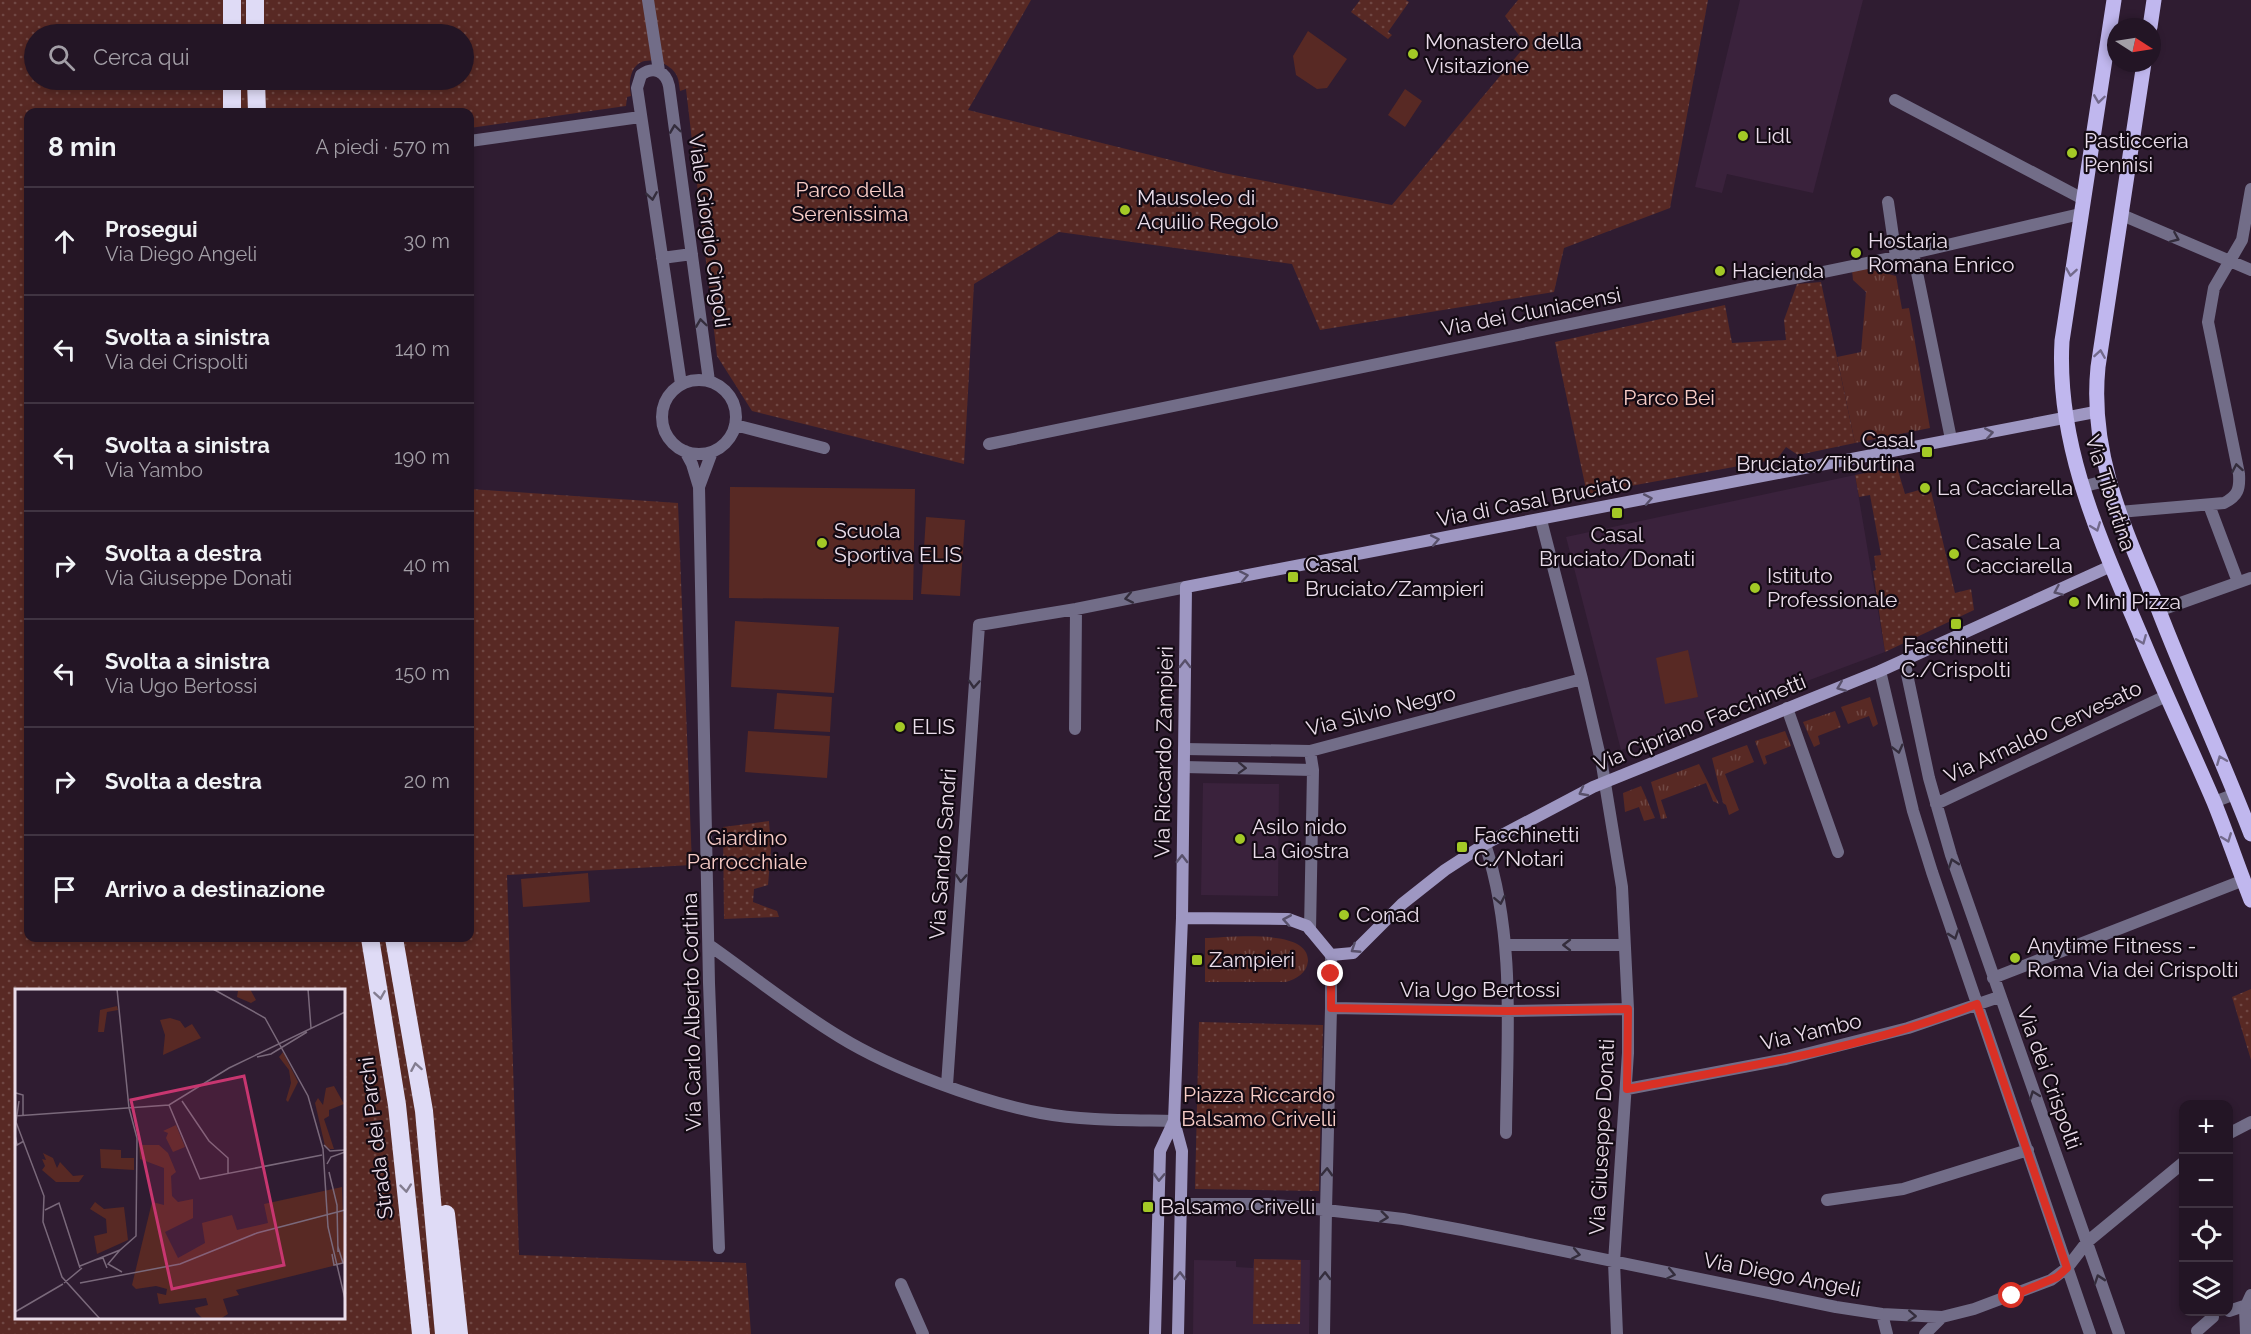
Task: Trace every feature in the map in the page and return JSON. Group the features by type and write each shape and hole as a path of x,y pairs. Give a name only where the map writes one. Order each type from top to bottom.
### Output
{"highway":[{"path":"232,0 232,24"},
{"path":"255,0 255,24"},
{"path":"232,90 232,108"},
{"path":"256,90 257,108"},
{"name":"Strada dei Parchi","path":"370,942 397,1105 421,1334"},
{"path":"395,942 424,1111 445,1210 459,1334"},
{"path":"424,1111 444,1334"},
{"path":"408,1217 409,1334"}],"main road":[{"name":"Via Tiburtina","path":"2114,0 2062,341 2062,385 2066,418 2071,450 2081,487 2111,567 2214,802 2251,900"},
{"path":"2151,18 2154,0"},
{"name":"Via Tiburtina","path":"2143,72 2098,367 2096,412 2109,480 2119,512 2158,611 2249,824"}],"street":[{"path":"648,0 659,70 645,72 637,88 681,384 690,380 709,381 720,385 734,403 735,426 824,448"},
{"name":"Viale Giorgio Cingoli","path":"659,70 666,77 669,86 709,381"},
{"path":"1895,100 2082,207"},
{"path":"474,140 640,117"},
{"path":"2119,512 2224,503 2234,498 2240,489 2239,474 2208,328 2214,288 2242,240 2249,218 2251,189"},
{"path":"1888,202 1896,257"},
{"name":"Via dei Cluniacensi","path":"989,444 1896,257 2082,207"},
{"path":"2122,215 2251,270"},
{"path":"1913,253 1951,440"},
{"path":"662,258 692,254"},
{"name":"Via Carlo Alberto Cortina","path":"681,384 666,399 662,421 670,439 685,451 699,487 718,1248"},
{"name":"Via di Casal Bruciato","path":"979,626 2096,412"},
{"name":"Via Carlo Alberto Cortina","path":"699,487 712,452 730,437 735,426"},
{"path":"685,451 712,452"},
{"path":"2081,487 2109,480"},
{"path":"2209,505 2238,582"},
{"name":"Via Giuseppe Donati","path":"1541,519 1582,679 1605,781 1622,887 1628,1009 1627,1089 1614,1262 1617,1334"},
{"name":"Via Cipriano Facchinetti","path":"1331,955 1356,952 1392,913 1426,884 1485,844 1605,781 1880,671 2111,567"},
{"path":"2158,611 2251,578"},
{"name":"Via Riccardo Zampieri","path":"1182,918 1186,587"},
{"path":"1075,729 1076,609"},
{"name":"Via Sandro Sandri","path":"947,1085 979,626"},
{"name":"Via dei Crispolti","path":"1905,660 1918,731 1951,855 1992,978 2119,1334"},
{"name":"Via dei Crispolti","path":"1880,671 1913,811 2090,1334"},
{"name":"Via Silvio Negro","path":"1184,749 1310,751 1582,679"},
{"name":"Via Arnaldo Cervesato","path":"1936,804 2166,696"},
{"path":"1786,708 1838,852"},
{"path":"1310,751 1313,770 1310,930"},
{"name":"Via Silvio Negro","path":"1184,767 1313,770"},
{"path":"2214,802 2235,794"},
{"path":"1485,844 1497,883 1506,945 1508,1011 1506,1134"},
{"path":"1992,978 2244,880"},
{"path":"1178,1334 1182,1151 1174,1121 1182,918 1279,918 1299,922 1310,930 1331,955 1324,1334"},
{"path":"709,945 841,1038 903,1068 947,1085 1041,1113 1092,1118 1174,1121"},
{"path":"1506,945 1625,945"},
{"name":"Via Yambo","path":"1627,1089 1786,1059 1908,1028 1999,997"},
{"name":"Via Ugo Bertossi","path":"1331,1008 1508,1011 1628,1009"},
{"path":"1155,1334 1160,1151 1174,1121"},
{"path":"2233,1132 2251,1124"},
{"path":"1827,1200 1903,1189 2028,1150"},
{"name":"Via Diego Angeli","path":"1326,1210 1403,1219 1836,1307 1882,1314 1942,1317 2012,1296 2057,1277 2087,1242 2179,1166"},
{"path":"1181,1204 1268,1204 1326,1210"},
{"path":"901,1284 923,1334"},
{"path":"2233,1309 2249,1300"},
{"path":"2246,1334 2244,1322 2249,1300"},
{"path":"1882,1314 1887,1334"},
{"path":"1925,1334 1942,1317"},
{"path":"2197,1331 2212,1317"}],"shaded area":[{"path":"1740,0 1863,0 1813,193 1727,174 1722,193 1695,187"},
{"path":"1855,475 1885,652 1621,750 1566,537"},
{"name":"Asilo nido La Giostra","path":"1203,783 1279,784 1278,896 1201,895"},
{"path":"1254,1259 1310,1260 1309,1334 1193,1334 1194,1260 1236,1261 1236,1267 1253,1268"}],"green space":[{"name":"Parco della Serenissima","path":"0,0 1031,0 968,110 1223,173 1392,205 1526,45 1505,16 1518,0 1708,0 1670,208 1564,248 1554,292 1320,330 1292,264 1059,232 974,284 964,464 752,411 717,356 686,89 680,91 676,73 662,63 644,61 634,68 630,81 631,96 627,97 626,106 474,127 474,108 24,108 24,942 474,942 474,489 678,503 692,865 507,875 519,1255 746,1263 751,1334 0,1334"},
{"path":"1360,0 1406,0 1409,2 1388,32 1392,35 1388,39 1351,12"},
{"path":"1308,31 1347,59 1327,88 1317,89 1296,75 1293,56"},
{"path":"1405,89 1422,101 1405,127 1388,115"},
{"path":"1864,268 1896,276 1902,309 1909,308 1930,428 1855,443 1837,357 1861,352 1866,292 1853,280 1852,270"},
{"name":"Parco Bei","path":"1821,282 1855,443 1798,455 1786,447 1777,459 1587,494 1555,342 1725,305 1732,343 1786,340 1784,320 1797,284"},
{"path":"1897,467 1905,494 1930,487 1955,593 1971,589 1974,610 1885,652 1873,571 1876,570 1874,556 1881,555 1870,495 1859,497 1855,475"},
{"name":"Scuola Sportiva ELIS","path":"730,487 915,489 913,600 729,598"},
{"path":"926,517 965,520 960,596 921,594"},
{"name":"Scuola Sportiva ELIS","path":"735,621 839,627 834,693 731,687"},
{"path":"1688,650 1698,697 1665,704 1656,658"},
{"path":"777,693 832,697 830,732 774,729"},
{"path":"1870,697 1878,724 1873,727 1869,716 1848,724 1841,707"},
{"path":"1835,711 1841,727 1818,736 1820,744 1814,747 1803,722"},
{"path":"748,731 830,736 827,778 745,772"},
{"path":"1785,731 1791,746 1765,756 1767,763 1764,765 1755,741"},
{"path":"1747,745 1754,762 1725,774 1739,810 1729,815 1723,803 1712,758"},
{"path":"1699,764 1719,804 1713,801 1706,783 1661,800 1667,818 1661,819 1651,782"},
{"path":"1641,786 1655,818 1644,821 1639,807 1625,812 1623,793"},
{"name":"Giardino Parrocchiale","path":"769,821 771,850 768,885 754,889 753,902 777,911 779,917 724,919 723,827"},
{"path":"588,873 590,902 523,907 521,879"},
{"path":"1248,936 1282,939 1295,943 1305,950 1308,961 1306,969 1294,979 1286,982 1205,982 1205,938"},
{"path":"2251,989 2251,1060 2232,997"},
{"name":"Piazza Riccardo Balsamo Crivelli","path":"1199,1022 1323,1025 1319,1191 1195,1189"},
{"path":"1254,1259 1301,1260 1300,1324 1253,1324"}],"place":[{"name":"Monastero della Visitazione","path":"1413,54"},
{"name":"Lidl","path":"1743,136"},
{"name":"Pasticceria Pennisi","path":"2072,153"},
{"name":"Mausoleo di Aquilio Regolo","path":"1125,210"},
{"name":"Hostaria Romana Enrico","path":"1856,253"},
{"name":"Hacienda","path":"1720,271"},
{"name":"Casal Bruciato/Tiburtina","path":"1927,452"},
{"name":"La Cacciarella","path":"1925,488"},
{"name":"Casal Bruciato/Donati","path":"1617,513"},
{"name":"Scuola Sportiva ELIS","path":"822,543"},
{"name":"Casale La Cacciarella","path":"1954,554"},
{"name":"Casal Bruciato/Zampieri","path":"1293,577"},
{"name":"Istituto Professionale","path":"1755,588"},
{"name":"Mini Pizza","path":"2074,602"},
{"name":"Facchinetti C./Crispolti","path":"1956,624"},
{"name":"ELIS","path":"900,727"},
{"name":"Asilo nido La Giostra","path":"1240,839"},
{"name":"Facchinetti C./Notari","path":"1462,847"},
{"name":"Conad","path":"1344,915"},
{"name":"Anytime Fitness - Roma Via dei Crispolti","path":"2015,958"},
{"name":"Zampieri","path":"1197,960"},
{"name":"Balsamo Crivelli","path":"1148,1207"}],"route":[{"path":"1331,974 1331,1008 1508,1011 1628,1009 1627,1089 1786,1059 1908,1028 1977,1004 2067,1268 2057,1277 2012,1296"}]}
